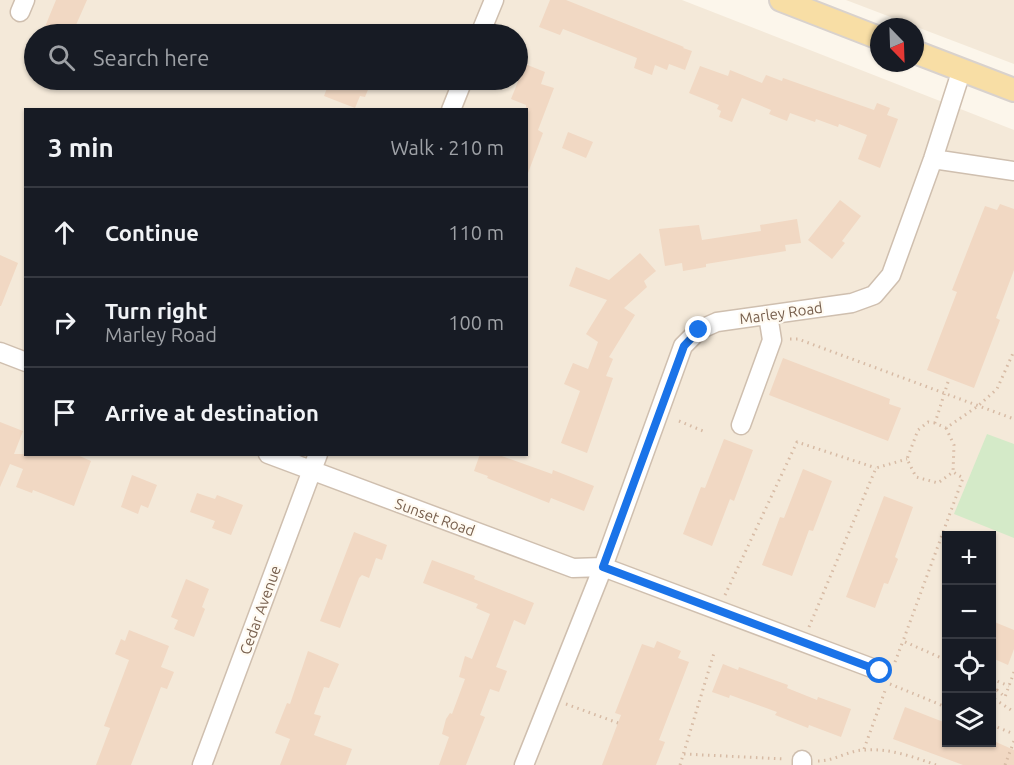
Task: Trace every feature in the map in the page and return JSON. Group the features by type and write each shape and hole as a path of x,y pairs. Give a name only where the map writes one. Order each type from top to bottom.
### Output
{"main road":[{"path":"781,0 870,35"},
{"path":"924,55 1014,90"}],"street":[{"path":"484,24 494,0"},
{"name":"Marley Road","path":"524,765 603,567 684,346 699,330 717,322 852,303 874,295 891,275 933,159 962,69"},
{"path":"453,108 459,90"},
{"path":"933,159 1014,171"},
{"path":"741,425 772,340 768,315"},
{"path":"0,352 24,361"},
{"name":"Sunset Road","path":"278,456 315,463 573,568 603,567"},
{"name":"Cedar Avenue","path":"202,765 315,463"},
{"path":"603,567 803,642 888,666"}],"path":[{"path":"772,340 798,339 1014,419"},
{"path":"946,428 978,406 997,389 1014,351"},
{"path":"935,423 948,382"},
{"path":"680,421 703,431"},
{"path":"928,422 946,428 954,445 953,472 938,483 916,477 907,459 918,430 928,422"},
{"path":"718,610 797,442 876,468 907,459"},
{"path":"803,642 876,468"},
{"path":"888,666 903,641 963,478 953,472"},
{"path":"903,641 942,658"},
{"path":"680,765 714,653"},
{"path":"1014,672 1005,697 997,690 993,698 1014,712"},
{"path":"996,681 1009,686"},
{"path":"864,749 888,683 942,705"},
{"path":"551,698 618,723"},
{"path":"996,727 1014,734"},
{"path":"1005,765 1014,741"}],"shaded area":[{"path":"0,0 682,0 1014,130 1014,765 0,765"},
{"path":"846,0 1014,0 1014,64 924,30 924,18 893,18"}],"green space":[{"path":"987,434 1014,444 1014,538 954,514"}],"building":[{"path":"56,0 87,0 76,24 46,24"},
{"path":"550,0 566,0 692,51 685,70 669,64 667,70 655,65 652,75 634,68 637,58 563,29 560,35 539,27"},
{"path":"528,65 545,72 541,84 554,88 538,130 543,133 528,173 528,108 511,99 515,90 528,90"},
{"path":"700,66 728,76 730,70 762,83 766,75 782,81 783,78 874,110 877,103 890,108 887,115 898,119 880,168 858,159 867,135 839,124 838,127 816,119 815,122 790,113 787,121 769,114 771,110 742,98 732,122 719,117 721,111 717,109 719,105 689,93"},
{"path":"326,90 368,90 365,97 360,96 355,108 324,96"},
{"path":"568,132 593,142 586,158 562,148"},
{"path":"840,200 861,216 842,241 845,243 832,259 808,240"},
{"path":"1000,204 1014,209 1014,270 996,318 1000,320 974,388 927,370 957,292 952,290 985,206 997,210"},
{"path":"797,219 801,243 785,245 786,251 706,264 706,267 683,271 682,263 665,266 659,229 699,225 702,240 761,231 760,225"},
{"path":"640,253 656,271 644,281 647,287 624,308 635,315 609,357 613,359 606,376 613,378 587,453 561,443 580,391 564,384 573,363 588,369 598,342 586,334 607,300 569,286 576,267 609,280"},
{"path":"0,255 18,263 1,306 0,306"},
{"path":"783,358 890,399 889,404 901,408 888,441 769,395"},
{"path":"0,422 23,431 14,454 80,456 91,461 74,506 33,490 32,493 16,487 23,469 10,464 0,487"},
{"path":"724,439 753,450 734,501 730,499 712,546 683,534 701,487 705,488"},
{"path":"479,456 502,456 552,474 553,470 594,486 584,511 551,498 549,503 474,471"},
{"path":"803,469 832,481 813,531 809,530 792,576 762,565 780,517 784,518"},
{"path":"132,475 157,485 148,508 141,505 138,514 121,507"},
{"path":"197,493 215,499 217,495 243,505 231,535 212,528 215,521 190,512"},
{"path":"884,496 913,507 895,557 898,559 888,584 884,583 875,608 846,597"},
{"path":"354,532 387,545 382,560 376,558 369,578 362,575 359,578 340,628 320,621"},
{"path":"432,560 475,576 474,579 534,603 525,625 514,620 496,667 507,671 499,692 490,689 480,715 485,717 466,765 439,765 449,737 442,734 446,719 450,713 452,714 465,679 459,677 465,656 472,659 490,614 476,608 478,604 423,583"},
{"path":"186,579 209,589 202,607 205,609 194,637 174,629 178,620 171,617"},
{"path":"996,623 1014,630 1014,649 1008,665 996,660"},
{"path":"129,630 169,646 161,667 174,672 167,689 161,687 131,765 96,765 110,728 104,726 129,660 115,654 121,639 125,641"},
{"path":"657,641 681,651 678,658 689,662 659,740 665,742 656,765 602,765 621,715 615,713 642,644 654,648"},
{"path":"308,651 339,664 329,688 324,687 314,714 321,716 314,735 352,749 346,765 280,765 290,739 275,733 287,703 290,704"},
{"path":"723,664 738,670 739,667 788,685 787,688 817,700 818,697 851,709 841,737 809,725 808,728 775,715 777,712 730,695 729,698 712,692"},
{"path":"905,707 942,721 942,747 996,747 996,742 1014,750 1014,765 963,765 893,739"}],"route":[{"path":"699,330 684,346 603,567 880,671"}]}
